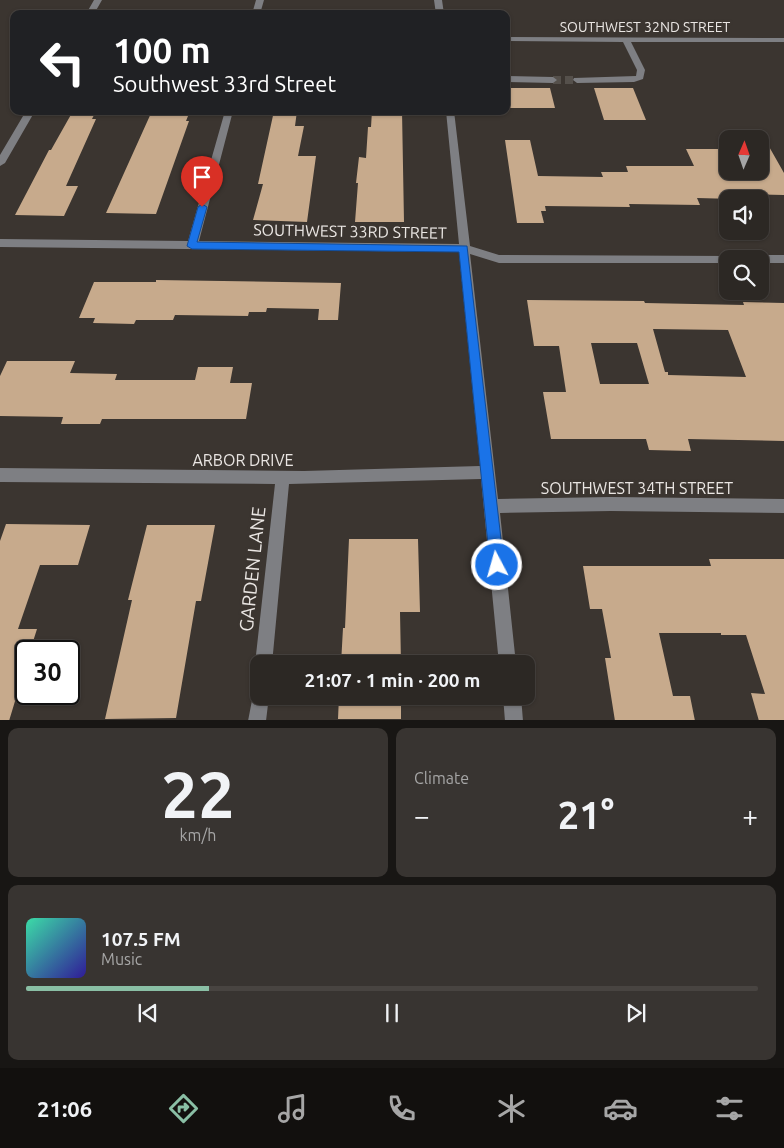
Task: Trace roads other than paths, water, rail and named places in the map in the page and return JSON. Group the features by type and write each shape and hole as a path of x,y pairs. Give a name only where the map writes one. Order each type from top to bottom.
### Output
{"street":[{"name":"SOUTHWEST 32ND STREET","path":"510,38 784,40"},
{"path":"577,80 634,79 640,77 641,70 626,39"},
{"path":"510,79 553,80"},
{"path":"0,163 29,115"},
{"path":"192,246 228,115"},
{"path":"450,115 507,655"},
{"name":"SOUTHWEST 33RD STREET","path":"0,243 463,248 499,259 719,259"},
{"path":"769,259 784,259"},
{"name":"ARBOR DRIVE","path":"0,475 283,478 403,477 487,472"},
{"name":"GARDEN LANE","path":"264,655 283,478"},
{"name":"SOUTHWEST 34TH STREET","path":"491,506 611,504 784,506"},
{"path":"257,720 259,705"},
{"path":"513,705 514,720"}],"tunnel":[{"path":"553,80 577,80"}]}
